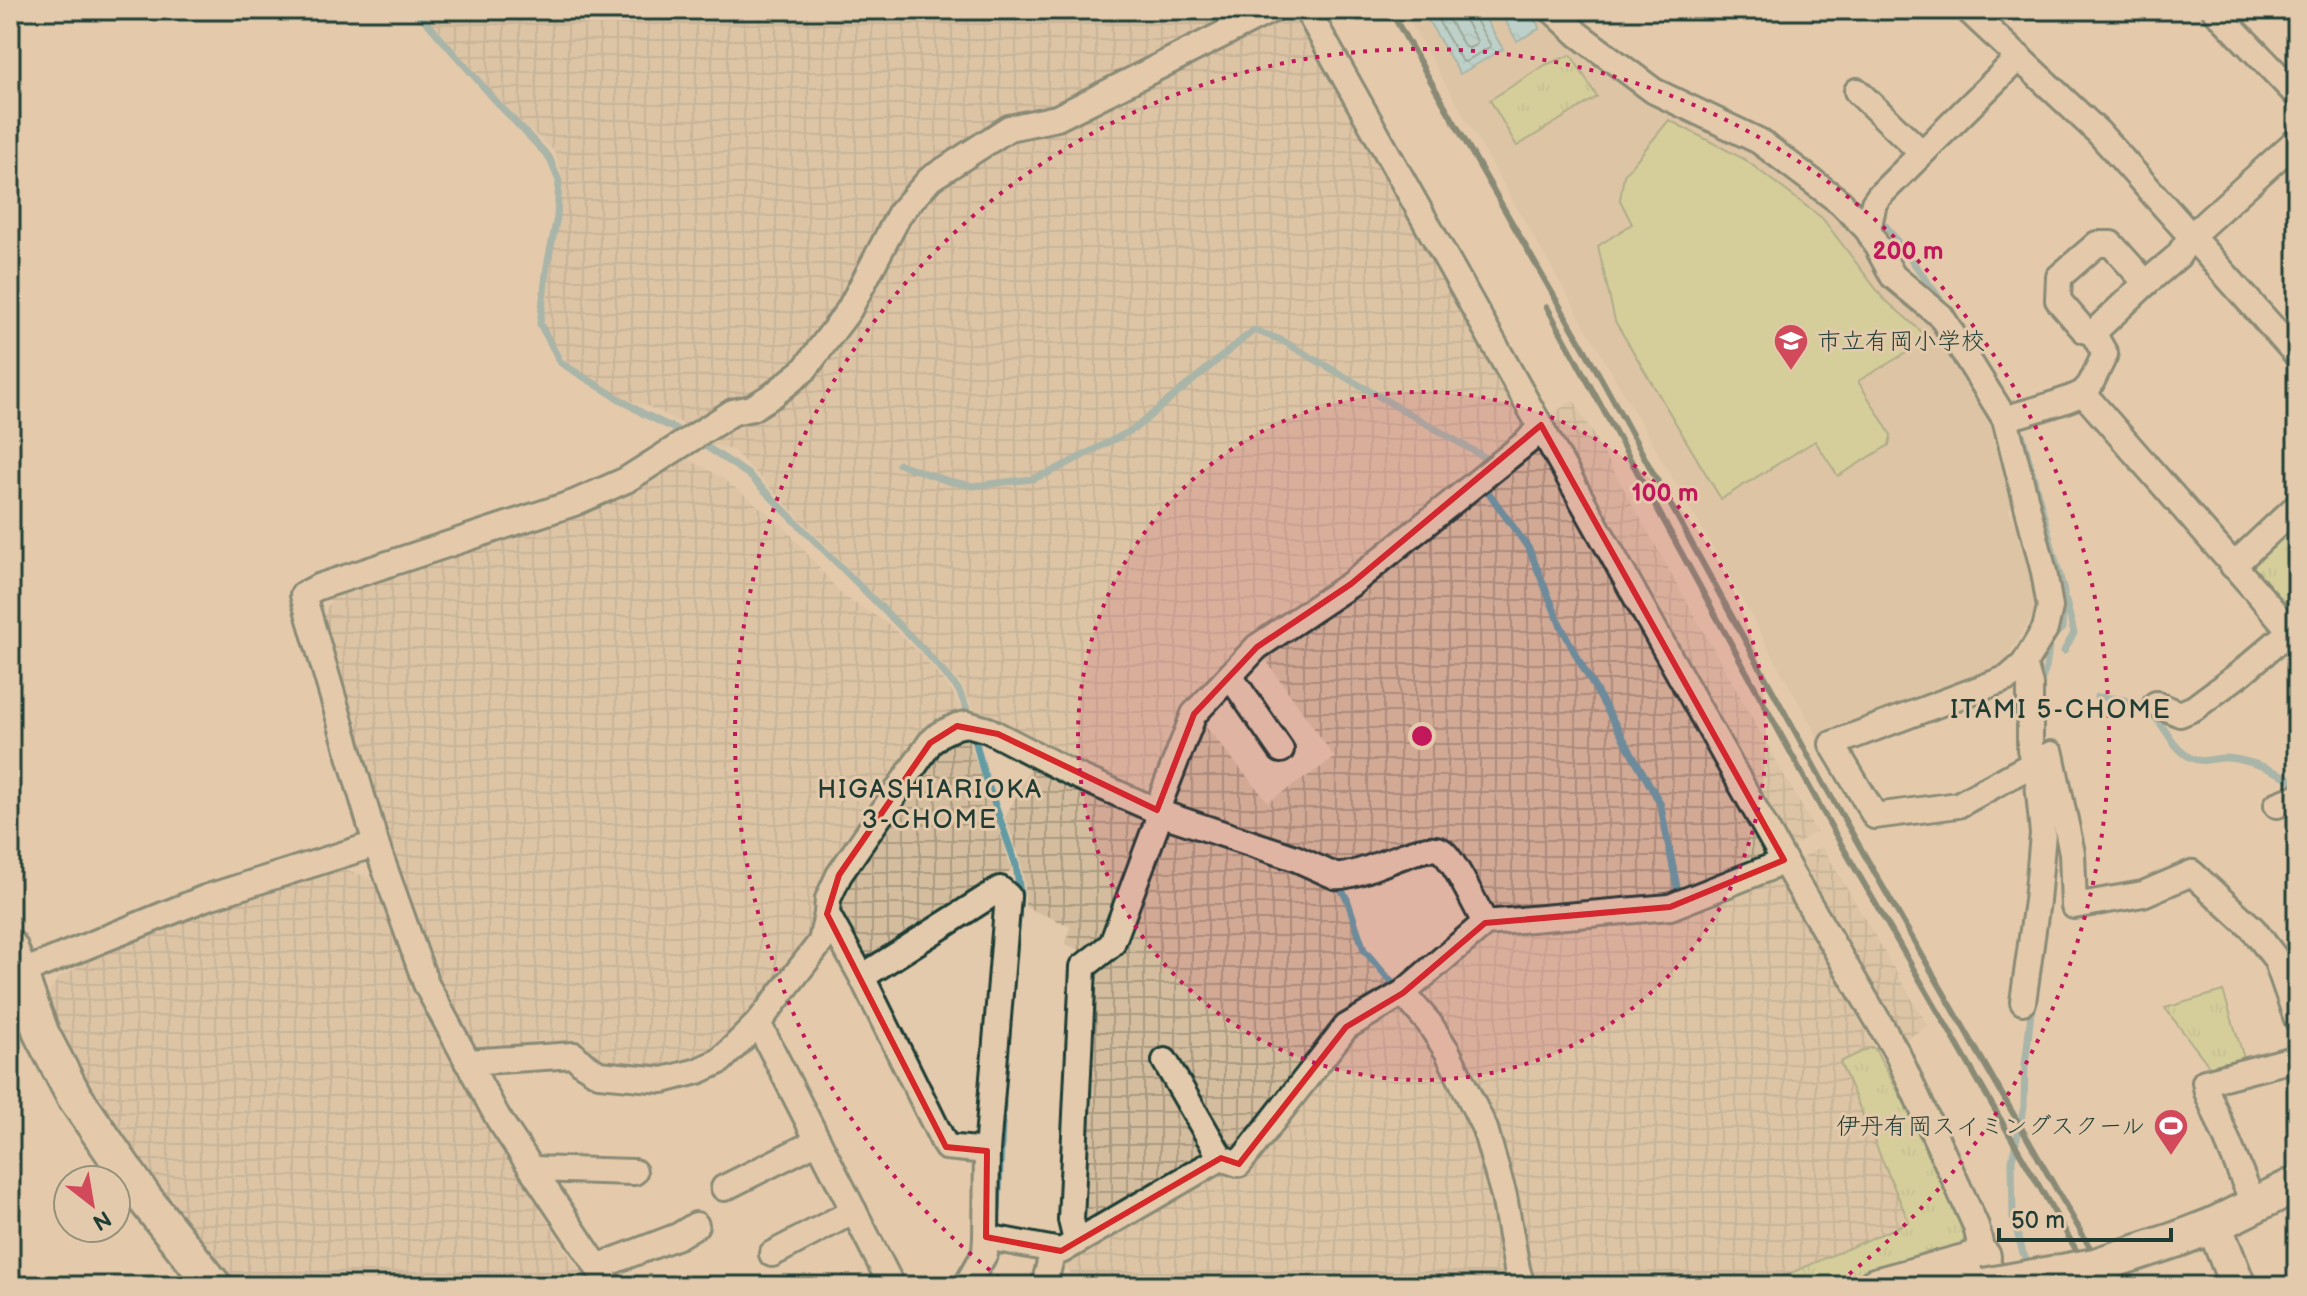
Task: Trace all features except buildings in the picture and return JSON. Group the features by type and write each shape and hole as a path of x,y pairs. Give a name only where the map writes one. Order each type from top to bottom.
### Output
{"street":[{"path":"696,1225 603,1277 498,1118 426,984 376,844 303,595 318,587 574,503 626,480 733,412 752,408 804,370 849,310 900,213 930,179 1009,128 1057,118 1271,10"},
{"path":"1307,10 1784,860 1897,1053 1976,1226 1989,1276"},
{"path":"1552,10 1579,35 1654,91 1759,141 1840,202 1870,219 1893,276 1941,316 2005,419 2044,572 2050,607 2045,629 2024,664 2002,682 1832,744 1875,816 1958,805 2051,754 2072,853 2074,906 2143,894 2192,873 2253,929 2276,959 2297,1019"},
{"path":"1968,10 2098,132 2297,355"},
{"path":"2215,10 2297,95"},
{"path":"1870,219 1879,196 2019,57"},
{"path":"1857,91 1922,153"},
{"path":"2093,333 2178,256 2191,236 2297,140"},
{"path":"2005,419 2044,406 2061,404 2083,393 2105,354 2093,333 2084,330 2058,300 2059,277 2097,244 2111,244 2146,283"},
{"path":"2083,393 2294,635 2194,708 2180,714 2156,704"},
{"path":"1044,1286 1065,1246 1071,1220 1083,967 1112,944 1156,826 1161,799 1194,714 1257,647 1351,584 1528,441 1541,425"},
{"path":"2233,566 2297,506"},
{"path":"2023,1002 2043,834 2038,782 2030,749 2030,685 2024,664"},
{"path":"1230,676 1281,750"},
{"path":"467,1062 574,1055 599,1074 663,1080 698,1071 720,1061 758,1023 821,942 828,899 839,875 930,743 949,729 973,726 1009,739 1075,775 1159,811 1341,877 1366,871 1422,849 1439,849 1452,863 1485,923"},
{"path":"214,1286 145,1199 74,1096 42,1035 14,961 376,844"},
{"path":"1165,1061 1221,1158 1239,1164 1346,1027 1403,993 1485,923 1670,907 1784,860"},
{"path":"862,977 1000,889 1008,896 987,1151 985,1253 966,1286"},
{"path":"827,914 862,977 946,1147 987,1151"},
{"path":"1403,993 1429,1023 1447,1051 1485,1129 1504,1196 1522,1286"},
{"path":"758,1023 892,1286"},
{"path":"2254,1205 2205,1082 2297,1058"},
{"path":"724,1188 818,1141"},
{"path":"986,1237 1065,1246 1104,1227 1221,1158"},
{"path":"532,1169 634,1172"},
{"path":"1875,1286 2095,1266 2214,1225 2297,1184"},
{"path":"772,1254 854,1211"},
{"path":"2214,1225 2238,1286"}],"highlighted area":[{"path":"1541,425 1784,860 1670,907 1485,923 1403,993 1346,1027 1239,1164 1221,1158 1061,1251 986,1237 987,1151 946,1147 827,914 839,875 930,743 957,726 998,734 1157,810 1194,714 1257,647 1351,584"}],"shaded area":[{"path":"415,10 1247,10 1056,106 1011,111 938,156 915,175 884,217 851,272 836,308 802,354 777,380 754,396 721,406 687,426 657,410 623,398 573,369 556,347 544,326 561,185 561,170 554,151 511,113 439,30"},
{"name":"市立有岡小学校","path":"1403,10 1539,10 1641,93 1751,146 1844,212 1929,311 2000,419 2023,501 2008,509 2021,535 2032,535 2043,597 1998,674 1818,738 1726,571"},
{"path":"1286,13 1298,17 1526,421 1524,430 1326,595 1266,631 1152,793 1145,798 977,722 960,683 733,450 712,445 708,438 732,423 765,412 792,396 809,378 943,183 1006,142 1069,125"},
{"path":"1574,400 1816,832 1789,849 1545,418"},
{"path":"1539,447 1771,854 1675,896 1488,911 1447,850 1344,868 1168,808 1201,721 1268,802 1335,758 1263,656 1445,524"},
{"path":"679,454 721,477 782,524 842,595 887,623 923,656 951,690 965,718 954,721 819,927 722,1053 664,1074 586,1060 585,1042 534,1041 527,1046 474,1054 427,971 321,622 333,594"},
{"path":"966,731 1012,870 867,966 835,914 836,891 939,743"},
{"path":"1032,765 1151,819 1104,944 1088,954 1065,944 1070,926 1025,907 1020,858 1005,818"},
{"path":"1162,823 1337,886 1345,900 1362,951 1393,988 1237,1151 1089,1226 1077,1219 1086,975"},
{"path":"1822,846 1928,1026 1902,1042 1796,861"},
{"path":"347,870 370,878 384,894 414,979 461,1082 591,1286 223,1286 125,1156 47,1016 47,995 59,977 128,942 324,872"},
{"path":"1774,877 1782,879 1921,1134 1967,1234 1898,1267 1847,1286 1529,1286 1513,1209 1414,996 1489,935 1667,922"},
{"path":"1404,1004 1424,1025 1479,1131 1514,1286 1078,1286 1063,1260 1213,1169 1242,1181 1346,1037"}],"green space":[{"path":"1571,55 1597,97 1517,146 1490,100 1545,65"},
{"path":"1669,120 1744,159 1822,218 1883,298 1930,339 1858,381 1891,435 1889,445 1838,476 1815,441 1721,499 1615,321 1598,246 1632,224 1620,200 1624,175"},
{"path":"2297,517 2297,615 2254,569 2254,558"},
{"path":"2223,991 2244,1058 2210,1067 2165,1008"},
{"path":"1872,1047 1921,1134 1967,1234 1956,1254 1898,1267 1847,1286 1769,1286 1768,1283 1909,1222 1840,1062"}],"water":[{"path":"1422,10 1480,10 1503,49 1460,74"},
{"path":"1499,10 1523,10 1538,24 1539,29 1517,41"}],"waterway":[{"path":"416,10 549,157 559,181 557,217 540,324 561,363 644,414 688,435"},
{"path":"1875,218 1886,226 1947,308"},
{"path":"899,464 973,486 1032,479 1051,472 1134,429 1254,330 1281,340 1486,458"},
{"path":"2022,434 2064,592 2062,628 2050,640 2046,668 2039,687"},
{"path":"698,441 749,475 926,652 958,689 968,711 983,771 1016,865 1020,893 1017,930"},
{"path":"1486,489 1529,549 1577,657 1660,803 1678,892"},
{"path":"2064,651 2074,633 2066,601"},
{"path":"2097,697 2138,704 2155,717 2178,748 2191,758 2245,761 2297,783"},
{"path":"1338,884 1347,899 1364,950 1394,985"},
{"path":"2030,1266 2013,1218 2012,1160 2024,1107 2032,1004"},
{"path":"998,1209 1003,1102"},
{"path":"980,1286 998,1254"}],"railway":[{"path":"1390,10 1601,378 1825,786 2112,1286"},
{"path":"1547,307 1833,830 2097,1286"}],"place":[{"name":"市立有岡小学校","path":"1791,372"},
{"name":"伊丹有岡スイミングスクール","path":"2171,1157"}],"district":[{"name":"ITAMI 5-CHOME","path":"2061,709"},
{"name":"HIGASHIARIOKA 3-CHOME","path":"930,804"}]}
